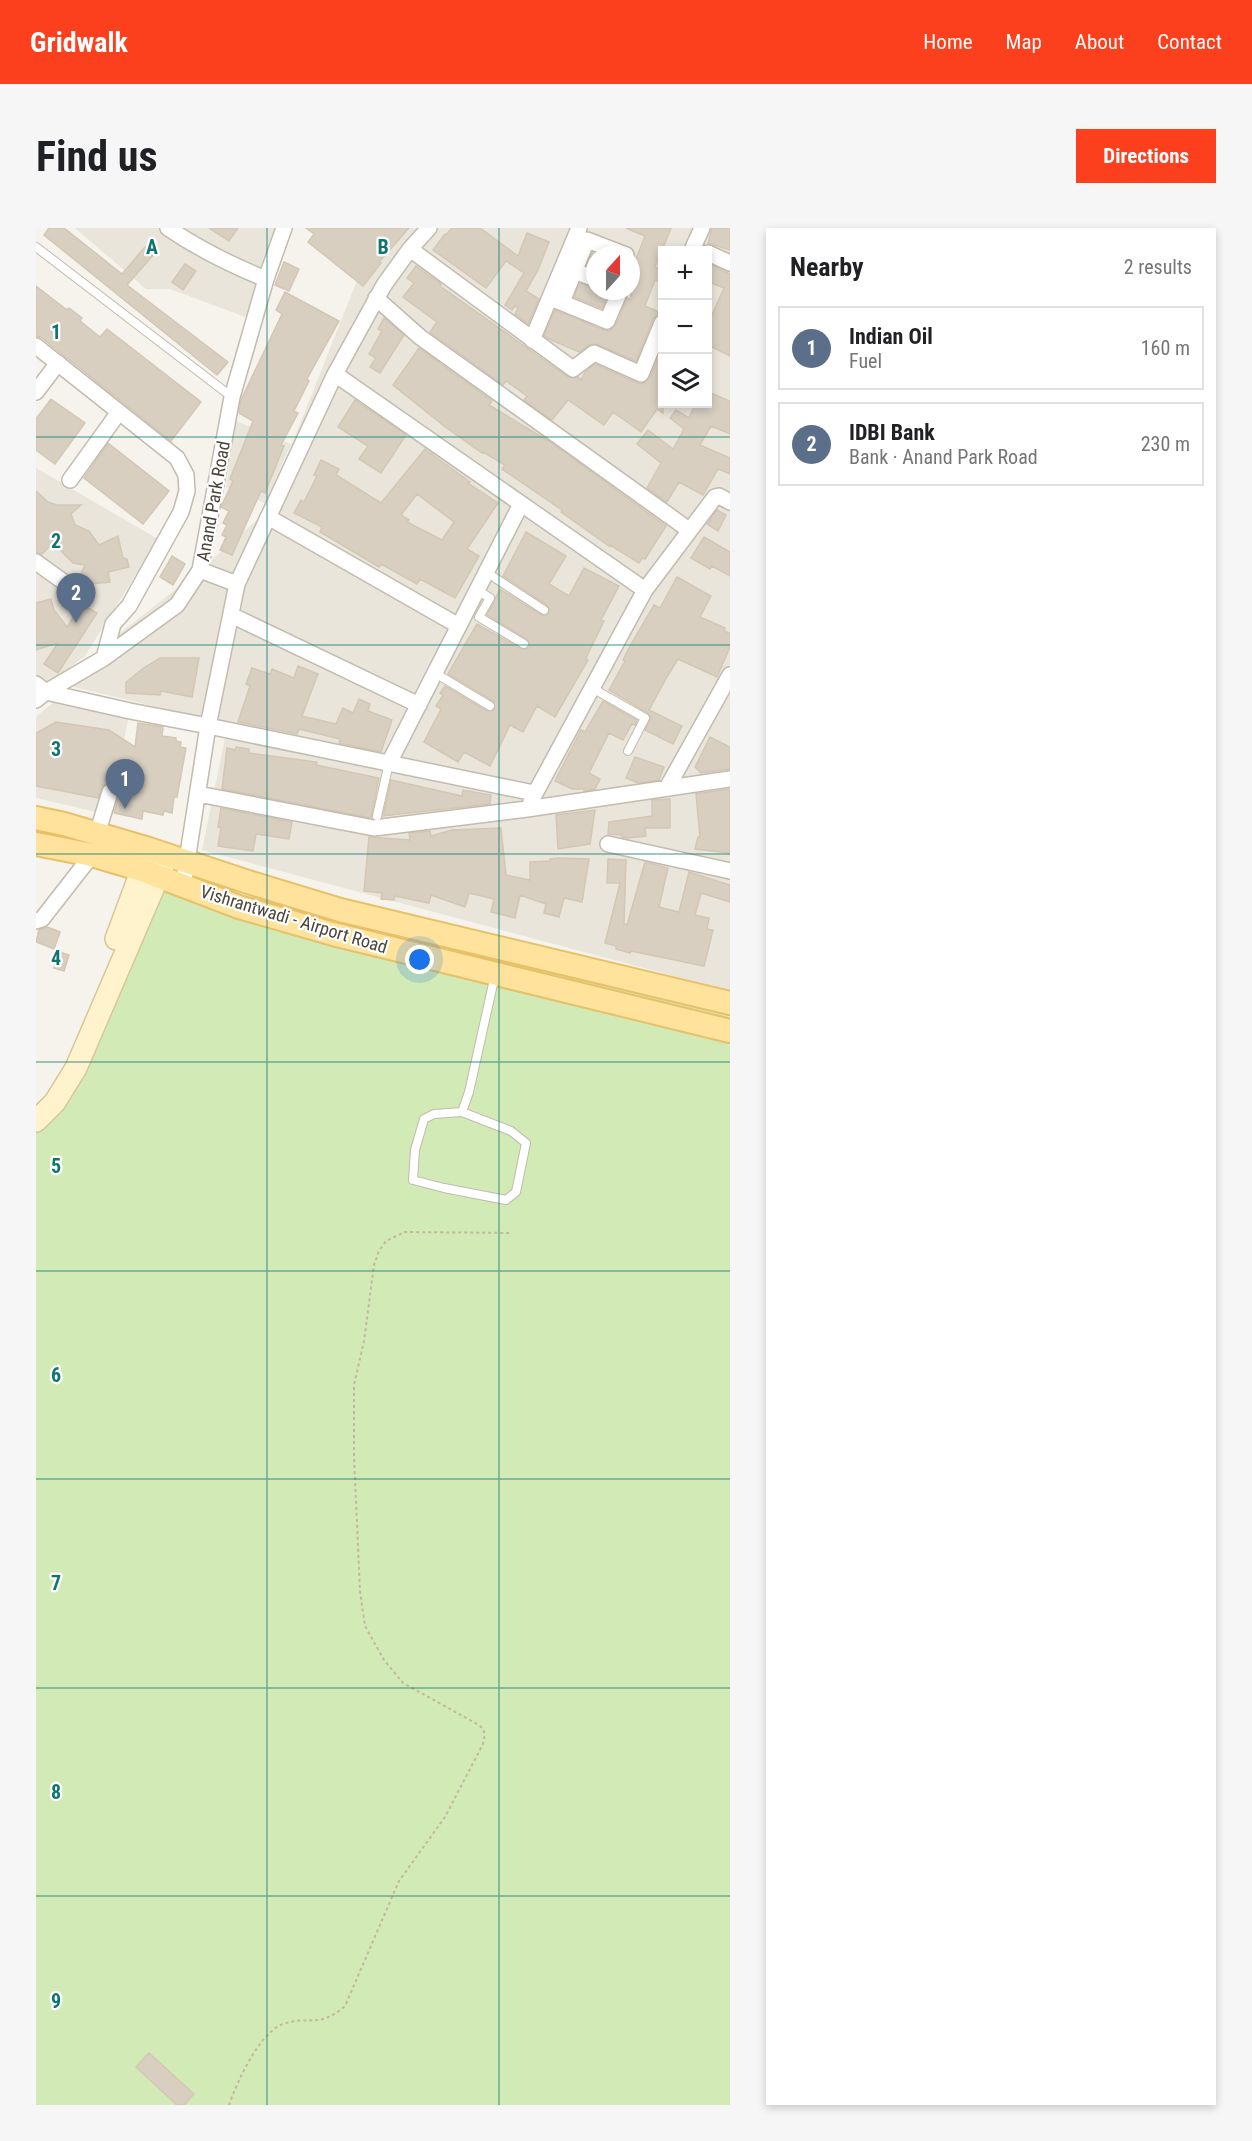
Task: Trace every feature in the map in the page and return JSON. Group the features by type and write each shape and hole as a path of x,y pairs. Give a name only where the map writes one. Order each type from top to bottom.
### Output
{"main road":[{"name":"Vishrantwadi - Airport Road","path":"36,818 95,845 161,863 248,882 340,910 730,1003"},
{"name":"Vishrantwadi - Airport Road","path":"36,844 95,845"},
{"name":"Vishrantwadi - Airport Road","path":"161,863 183,886 239,906 333,934 730,1031"}],"street":[{"path":"168,228 193,245 232,266 266,279"},
{"name":"Anand Park Road","path":"39,692 104,658 177,605 200,570 232,397 266,279 284,228"},
{"path":"36,1103 49,1089 68,1058 88,1011 161,863 198,794 208,726 237,584 335,374 384,285 410,249 429,228"},
{"path":"556,300 579,228"},
{"path":"700,246 702,228"},
{"path":"532,340 575,271 587,240 603,246"},
{"path":"410,249 573,369 594,353 641,374 658,335"},
{"path":"712,255 730,263"},
{"path":"575,271 586,275"},
{"path":"376,298 420,338 689,530"},
{"path":"556,300 608,321 616,300"},
{"path":"36,346 177,458 186,476 187,491 181,512 129,606 113,624 104,658"},
{"path":"36,392 58,363"},
{"path":"335,374 645,590"},
{"path":"70,480 119,412"},
{"path":"527,809 645,590 715,497 719,496 730,502"},
{"path":"389,763 521,504"},
{"path":"268,517 459,626"},
{"path":"36,562 72,588"},
{"path":"200,570 237,584"},
{"path":"231,615 419,705"},
{"path":"668,788 730,675"},
{"path":"39,692 534,793"},
{"path":"198,794 374,828 527,809 730,779"},
{"path":"36,921 42,919 95,845 110,792"},
{"path":"608,844 730,871"},
{"path":"36,1121 55,1102 76,1068 161,863"}],"lane":[{"path":"36,247 232,397"},
{"path":"486,572 544,610"},
{"path":"477,590 489,598 479,617 524,644"},
{"path":"435,673 490,706"},
{"path":"592,688 645,718 628,750"},
{"path":"377,816 389,763"},
{"path":"462,1112 469,1092 496,974"},
{"path":"462,1112 511,1131 526,1143 516,1192 506,1200 413,1180 416,1150 424,1119 434,1114 462,1112"}],"path":[{"path":"229,2105 257,2046 270,2032 284,2024 326,2020 345,2006 399,1881 445,1816 483,1744 484,1729 479,1725 414,1690 395,1676 365,1626 360,1591 354,1456 354,1385 364,1341 374,1265 386,1241 405,1232 512,1233"}],"shaded area":[{"path":"75,228 278,228 248,318 170,289 146,289"},
{"path":"378,228 730,228 730,991 202,850 228,724 74,687 62,679 200,570 264,514"},
{"path":"236,421 291,444 265,503 226,487"},
{"path":"36,468 158,539 85,656 36,693"},
{"path":"56,700 129,715 109,815 36,798 36,717"}],"green space":[{"path":"157,885 730,1010 730,2105 36,2105 36,1114 85,1050"}],"building":[{"path":"49,228 64,228 122,274 145,247 154,254 127,285 228,362 217,375 44,235"},
{"path":"209,228 238,228 229,241"},
{"path":"306,228 409,228 379,262 381,263 363,286 308,242 314,234"},
{"path":"452,228 480,228 518,256 527,233 549,242 538,270 526,291 539,299 528,324 515,314 518,308 515,306 512,310 505,305 524,273 506,261 486,288 433,250"},
{"path":"626,228 671,228 664,246 658,246 658,260 655,267 658,268 658,281 655,280 645,306 658,313 653,319 636,361 597,344 589,345 579,352 544,336 555,310 604,330 609,331 616,325 626,300 640,300 640,249 645,236"},
{"path":"712,228 730,228 730,250 708,243"},
{"path":"284,262 299,269 289,291 275,285"},
{"path":"185,264 196,271 183,290 172,282"},
{"path":"712,265 730,274 730,356 712,347 712,315 724,288 712,283"},
{"path":"416,266 441,284 440,286 568,377 578,377 581,380 586,371 595,364 643,384 650,378 658,359 658,408 663,408 663,413 657,409 641,432 613,412 604,425 568,400 552,420 524,400 527,396 506,381 503,385 430,332 437,322 403,297 414,283 407,278"},
{"path":"580,283 586,285 586,300 605,300 602,308 574,297"},
{"path":"36,286 67,310 69,308 82,318 80,321 100,337 107,329 201,402 171,441 42,338 36,336"},
{"path":"285,292 339,321 307,379 309,381 294,411 298,413 281,445 284,446 265,493 261,491 232,555 220,550 226,537 222,535 227,525 223,523 229,511 221,507 233,481 230,479 253,421 239,413 241,400 282,314 276,310"},
{"path":"384,318 404,335 380,373 370,367 376,358 369,354 382,331 378,329"},
{"path":"419,348 492,401 489,405 550,442 666,526 645,559 642,558 639,563 609,546 502,469 505,465 482,453 444,426 393,385"},
{"path":"712,394 730,401 730,434 711,426 700,445 730,458 730,474 718,469 703,495 679,482 667,502 647,488 661,463 637,444 648,430 673,449 684,429 670,418 676,410 689,418 693,408 712,408"},
{"path":"51,399 85,423 55,464 36,450 36,419"},
{"path":"355,400 406,435 381,473 359,459 368,446 338,427"},
{"path":"108,443 169,491 143,524 84,478"},
{"path":"425,449 498,503 467,549 479,556 455,598 420,579 417,584 381,564 379,567 320,532 322,527 294,513 301,500 304,502 317,476 314,475 321,460 339,469 336,475 381,503","holes":["417,494 454,522 442,540 407,522 409,520 401,515"]},
{"path":"36,491 48,502 57,505 81,505 71,514 75,525 89,531 99,545 118,536 123,558 127,559 129,567 108,572 110,582 81,585 78,580 85,565 73,563 55,541 42,554 36,552"},
{"path":"717,510 726,515 718,531 707,524"},
{"path":"526,532 566,556 549,584 569,596 584,568 619,586 601,620 604,621 586,658 588,660 555,717 537,706 523,732 510,725 490,766 464,752 458,762 424,742 441,709 436,706 443,695 440,693 445,686 487,711 495,709 493,701 448,674 477,624 521,649 529,648 530,644 527,639 487,615 500,589 541,615 546,616 550,611 547,605 503,576"},
{"path":"704,537 730,552 730,576 712,566 710,569 691,558"},
{"path":"172,556 185,564 173,585 160,577"},
{"path":"677,577 711,596 700,617 725,628 724,631 730,633 730,647 717,677 678,659 667,677 649,710 682,726 673,744 645,730 651,718 648,713 609,690 625,661 623,660 630,646 654,605 660,608"},
{"path":"51,599 54,610 67,627 82,604 97,613 58,673 44,664 58,643 36,650 36,603"},
{"path":"160,658 199,658 192,697 161,691 160,695 126,693 126,682"},
{"path":"298,666 318,674 302,716 336,724 343,708 353,713 359,699 370,704 368,711 392,720 381,752 339,743 340,739 299,729 297,734 238,722 250,686 246,684 252,668 270,674 272,669 294,678"},
{"path":"603,701 637,720 635,725 632,724 623,740 609,733 589,773 600,779 595,789 584,791 584,789 572,789 555,781 581,730 585,732"},
{"path":"56,722 109,730 135,747 138,723 163,727 162,736 176,738 176,741 181,742 180,747 186,748 172,813 164,811 163,815 143,811 142,819 114,813 120,790 112,783 103,785 98,798 36,786 36,733"},
{"path":"710,737 730,747 730,769 701,773 695,767"},
{"path":"236,747 249,749 249,753 317,762 316,765 379,778 371,818 222,789 227,748 235,750"},
{"path":"635,757 664,767 659,780 638,783 626,778"},
{"path":"391,780 462,796 463,790 491,795 490,804 383,816"},
{"path":"730,789 730,853 695,849 698,837 700,837 696,794"},
{"path":"670,799 670,828 645,828 646,836 628,838 608,834 609,822 652,816 652,800"},
{"path":"221,808 292,822 289,839 256,834 253,851 218,846"},
{"path":"595,810 590,844 558,849 556,815"},
{"path":"501,828 506,875 530,880 530,862 550,861 550,859 558,858 589,859 582,902 564,898 559,917 544,913 546,904 520,895 515,918 491,912 494,899 469,893 465,907 431,895 429,903 395,896 394,900 381,899 382,893 364,891 369,837 410,840 409,833 430,831 431,836 452,830"},
{"path":"608,859 626,860 624,924 627,925 645,862 668,868 659,907 679,912 689,872 730,885 730,902 701,893 695,915 709,918 707,929 713,930 704,966 631,951 630,953 605,943 620,883 607,883"},
{"path":"47,927 60,932 54,949 36,942 39,930"},
{"path":"59,952 69,955 64,971 54,968"},
{"path":"149,2053 194,2094 184,2105 177,2105 136,2067"}],"place":[{"name":"IDBI Bank","path":"76,623"},
{"name":"Indian Oil","path":"125,809"}]}
